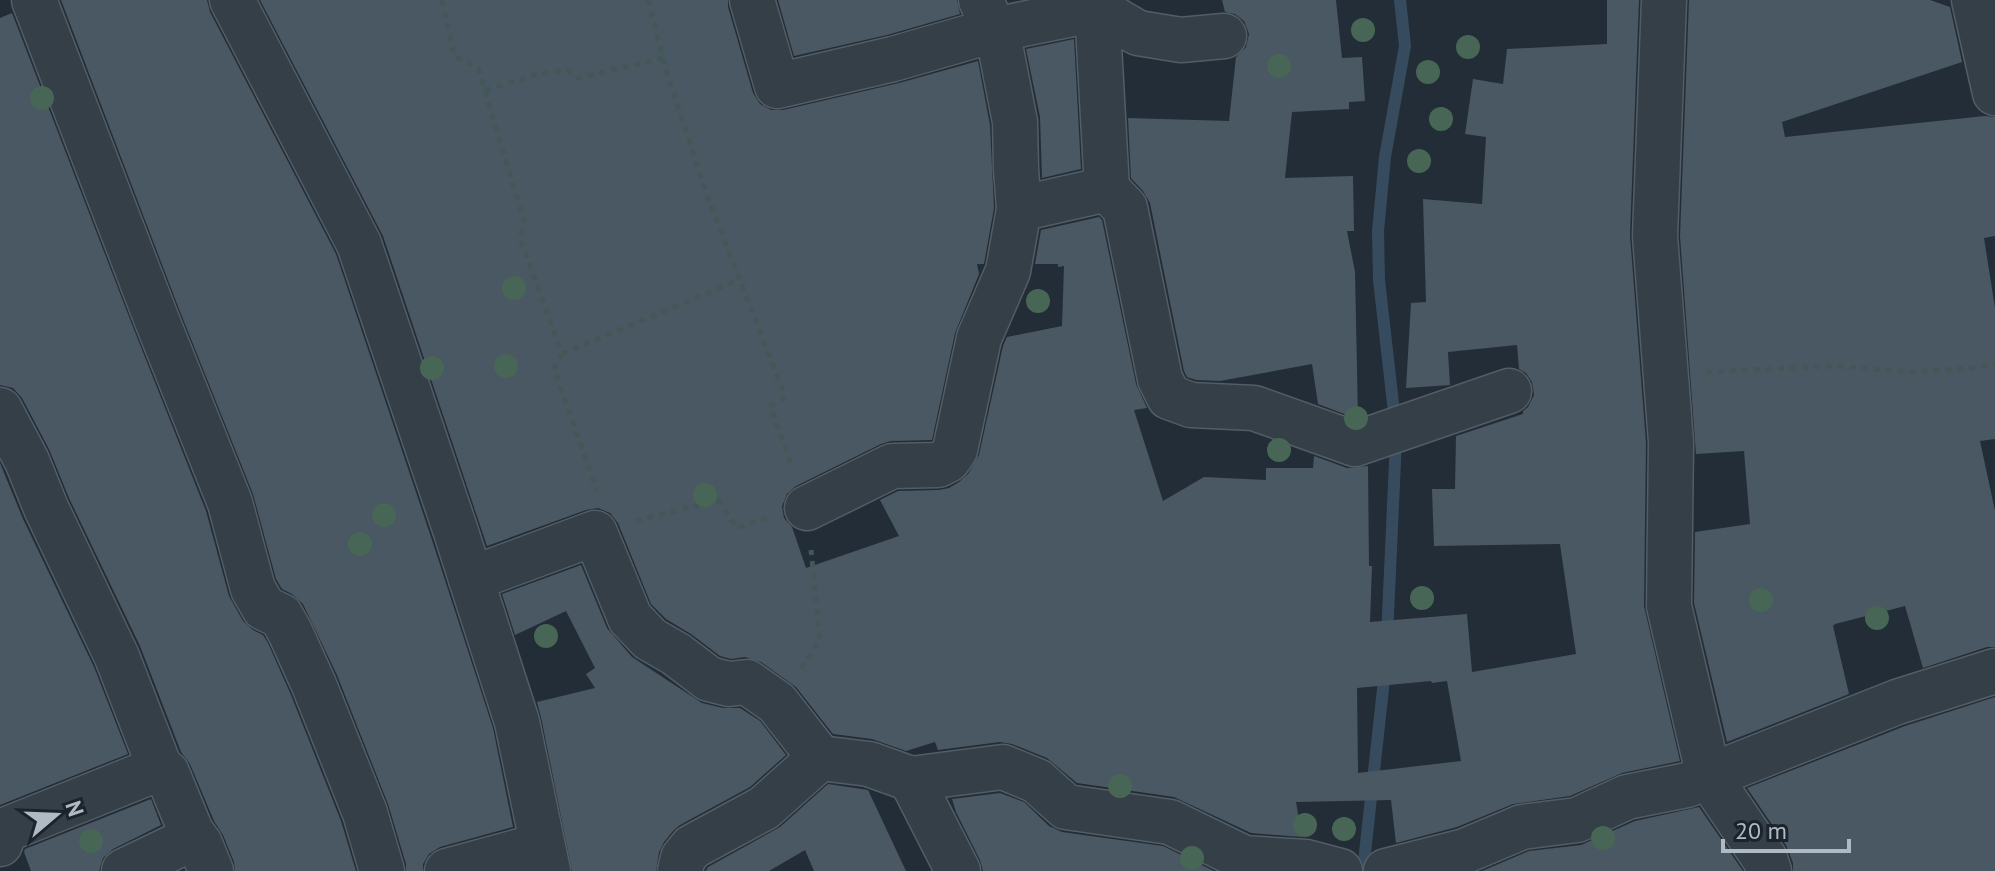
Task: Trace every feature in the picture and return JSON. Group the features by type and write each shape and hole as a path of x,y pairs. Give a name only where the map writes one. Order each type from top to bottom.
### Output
{"street":[{"path":"0,3 8,0"},
{"path":"34,0 230,503 253,589 264,608 281,616 290,632 365,813 382,871"},
{"path":"232,0 359,244 517,722 545,858 447,871"},
{"path":"752,0 777,86 893,59 988,15 1096,4 1138,33 1181,40 1224,36"},
{"path":"1664,0 1655,236 1671,442 1669,606 1709,777 1765,859 1769,871"},
{"path":"1974,0 1995,93"},
{"path":"1096,4 1107,189 1125,208 1160,379 1169,397 1191,405 1254,408 1355,444 1509,391"},
{"path":"807,507 892,466 938,465 948,460 955,450 979,338 1008,271 1019,209 1015,122 1000,45 988,15"},
{"path":"1019,209 1107,189"},
{"path":"0,410 27,461 117,657 160,768 167,773 203,854 124,871"},
{"path":"471,579 602,530 630,618 650,639 709,679 729,684 747,682 777,703 820,758 869,764 911,779 1003,767 1037,781 1066,807 1170,822 1244,858 1306,862 1340,871"},
{"path":"1386,871 1465,851 1522,827 1577,820 1627,797 1687,785 1897,702 1995,671"},
{"path":"680,871 683,858 692,847 764,808 820,758"},
{"path":"7,871 0,847 5,830 160,768"},
{"path":"911,779 958,871"}],"path":[{"path":"442,0 454,56 478,68 524,221 520,238 562,354"},
{"path":"648,0 663,58 708,198 785,396 770,406 807,507 820,640 777,703"},
{"path":"485,90 539,74 568,70 579,78 663,58"},
{"path":"741,279 562,354 554,369 587,458 602,530 718,500 737,528 807,507"},
{"path":"1665,374 1833,366 1915,372 1995,364"}],"building":[{"path":"61,0 207,0 210,12 336,254 493,728 513,827 440,847 429,854 423,871 406,871 388,804 337,675 303,604 282,589 276,579 253,494"},
{"path":"260,0 728,0 753,93 760,104 771,110 783,110 899,83 978,61 990,125 994,208 984,264 977,264 979,274 955,333 932,440 881,444 796,486 787,494 782,506 784,518 792,527 806,568 899,536 880,500 898,491 949,488 968,474 979,455 1007,337 1062,326 1064,266 1035,264 1041,230 1099,217 1136,384 1147,408 1134,410 1163,501 1204,477 1266,480 1266,468 1313,468 1314,456 1347,468 1368,466 1369,566 1372,566 1370,622 1467,614 1472,672 1576,654 1560,544 1434,546 1432,489 1455,489 1456,436 1523,414 1534,395 1532,382 1519,369 1517,345 1448,352 1450,385 1406,388 1411,303 1426,302 1423,199 1482,204 1486,137 1465,134 1473,79 1503,84 1507,49 1607,44 1607,0 1639,0 1630,235 1646,443 1644,606 1680,761 1622,773 1570,796 1513,804 1457,827 1396,843 1391,800 1296,802 1302,837 1251,833 1174,797 1077,783 1047,758 1012,744 1000,742 938,750 935,742 906,751 872,739 833,734 796,687 761,662 745,657 731,659 720,656 666,619 651,604 618,523 610,513 598,508 586,510 487,546 383,236","holes":["1447,681 1461,761 1358,773 1357,688"]},
{"path":"778,0 957,0 960,14 887,35 794,56"},
{"path":"1222,0 1336,0 1342,58 1362,57 1365,101 1349,102 1349,109 1292,112 1285,178 1353,176 1354,231 1347,231 1355,272 1358,417 1355,418 1318,404 1312,364 1220,381 1196,380 1187,377 1184,371 1150,203 1131,178 1128,118 1229,121 1236,57 1246,47 1249,34 1244,21 1235,14 1225,12"},
{"path":"1689,0 1930,0 1950,7 1962,62 1782,122 1785,137 1995,117 1995,236 1984,238 1995,308 1995,439 1980,441 1995,511 1995,647 1923,668 1905,606 1835,624 1849,694 1727,742 1694,603 1695,532 1750,524 1744,451 1696,454 1680,236"},
{"path":"12,13 206,511 229,596 243,621 263,635 268,643 341,821 356,871 235,871 223,835 190,764 181,752 140,646 49,449 22,398 13,388 0,385 0,18"},
{"path":"1074,39 1081,169 1042,178 1040,117 1026,49"},
{"path":"0,463 23,519 94,667 128,754 0,805"},
{"path":"581,565 607,628 632,657 702,703 740,708 760,721 786,755 750,787 673,831 659,852 656,871 572,871 537,702 595,688 586,674 595,668 566,611 515,635 502,594"},
{"path":"1995,697 1995,871 1793,871 1786,845 1747,788 1905,726"},
{"path":"828,784 868,790 906,871 814,871 805,850 769,871 706,871 708,867 780,827"},
{"path":"1000,793 1024,802 1049,826 1062,832 1163,846 1214,871 983,871 952,799"},
{"path":"151,799 161,825 113,849 103,858 99,871 31,871 25,849"},
{"path":"1699,807 1743,871 1482,871 1529,851 1581,845 1635,821"}],"waterway":[{"path":"1395,421 1379,280 1378,231 1385,157 1405,46 1400,0"},
{"path":"1387,637 1396,440"},
{"path":"1363,871 1385,671"}]}
